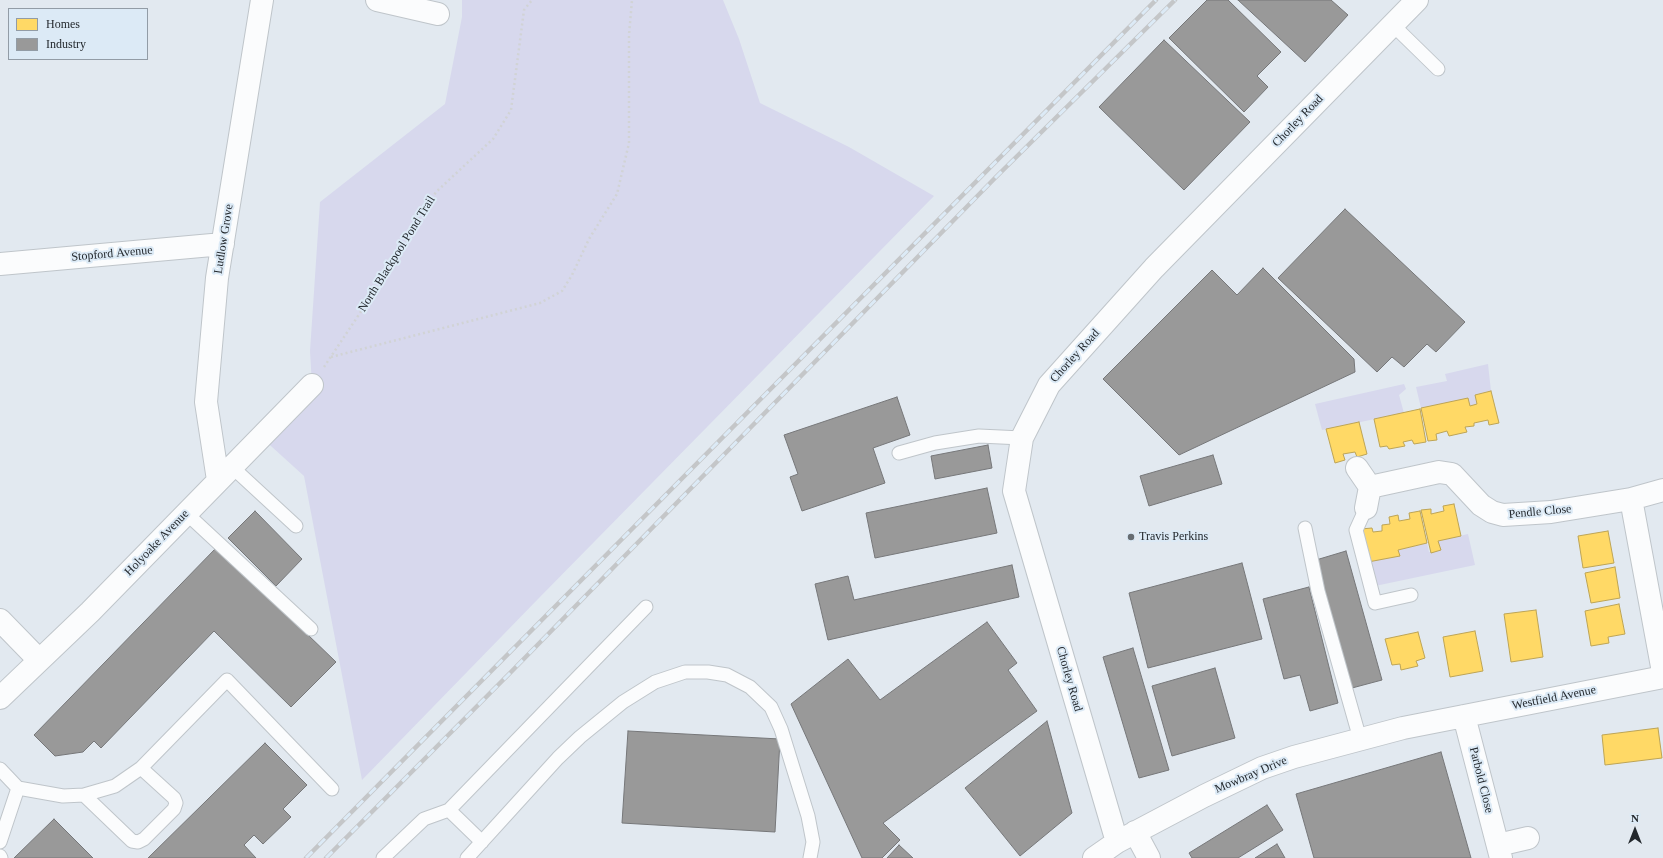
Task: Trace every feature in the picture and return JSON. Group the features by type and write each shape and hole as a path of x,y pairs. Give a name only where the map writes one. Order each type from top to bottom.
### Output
{"street":[{"name":"Ludlow Grove","path":"225,473 206,402 217,278 262,0"},
{"path":"376,0 439,14"},
{"name":"Chorley Road","path":"1150,858 1126,837 1014,491 1022,438 1049,385 1154,268 1417,0"},
{"name":"Stopford Avenue","path":"0,264 223,244"},
{"name":"Holyoake Avenue","path":"0,698 90,612 312,385"},
{"path":"1357,468 1368,497"},
{"name":"Pendle Close","path":"1368,497 1439,472 1452,474 1481,505 1492,512 1503,515 1551,512 1631,499 1663,490"},
{"path":"1631,499 1663,672"},
{"path":"0,620 39,660"},
{"name":"Westfield Avenue","path":"1455,718 1663,677"},
{"name":"Mowbray Drive","path":"1094,858 1126,837 1262,768 1294,757 1360,739 1403,728 1455,718"},
{"name":"Parbold Close","path":"1455,718 1499,851 1528,838"}],"lane":[{"path":"1393,25 1438,69"},
{"path":"899,453 935,443 980,436 1022,438"},
{"path":"225,473 296,526"},
{"path":"1368,497 1356,530 1375,603 1411,595"},
{"path":"186,513 311,629"},
{"path":"1306,528 1318,592 1360,739"},
{"path":"383,858 424,819 449,810 646,607"},
{"path":"472,856 482,842 558,758 623,702 655,682 685,672 708,672 727,675 750,688 771,707 782,729 808,816 812,842 810,858"},
{"path":"0,769 18,788 63,796 84,795 115,786 141,768 227,680 332,789"},
{"path":"84,795 132,841 138,842 144,839 174,809 176,803 174,798 141,768"},
{"path":"0,842 18,788"},
{"path":"449,810 482,842"}],"path":[{"name":"North Blackpool Pond Trail","path":"312,385 394,262 436,192 493,140 511,110 524,10 532,0"},
{"path":"331,357 540,304 562,291 572,275 589,239 617,194 619,186 629,143 629,35 632,0"}],"shaded area":[{"path":"462,0 723,0 739,39 760,103 849,147 934,196 362,780 304,476 261,437 312,385 310,351 320,202 445,104 462,17"},
{"path":"1488,364 1491,391 1476,395 1477,404 1470,406 1421,408 1416,387 1447,381 1445,374"},
{"path":"1404,384 1406,389 1399,395 1404,413 1322,430 1315,404"},
{"path":"1468,534 1475,565 1375,586 1368,562 1399,556 1398,550 1427,543 1429,552 1440,550 1438,541"}],"building: Homes":[{"path":"1491,391 1499,423 1489,425 1488,420 1474,423 1474,426 1465,427 1467,432 1449,436 1447,431 1436,434 1437,440 1428,441 1421,408 1468,398 1470,406 1477,404 1475,395"},
{"path":"1420,409 1426,442 1414,444 1412,440 1403,442 1405,446 1389,449 1387,446 1380,447 1374,419"},
{"path":"1359,422 1367,454 1357,457 1355,452 1343,454 1345,460 1335,463 1326,429"},
{"path":"1454,504 1461,536 1438,541 1441,550 1431,553 1421,510 1431,509 1431,514 1444,511 1443,506"},
{"path":"1420,511 1427,543 1398,550 1400,556 1368,562 1361,529 1372,528 1373,532 1382,531 1382,525 1390,524 1389,517 1398,515 1399,521 1410,519 1409,513"},
{"path":"1608,531 1614,563 1583,568 1578,536"},
{"path":"1615,567 1620,598 1591,603 1585,573"},
{"path":"1619,604 1625,634 1608,637 1609,643 1591,646 1585,611"},
{"path":"1536,610 1543,657 1511,662 1504,614"},
{"path":"1475,631 1483,671 1450,677 1443,637"},
{"path":"1418,632 1425,658 1416,661 1418,666 1401,670 1400,664 1392,665 1385,639"},
{"path":"1658,728 1662,758 1605,765 1602,735"}],"building: Industry":[{"path":"1207,0 1228,0 1281,52 1257,76 1268,87 1244,112 1169,38"},
{"path":"1238,0 1331,0 1348,15 1305,62"},
{"path":"1164,40 1250,122 1184,190 1099,107"},
{"path":"1345,209 1465,322 1436,352 1427,344 1404,367 1392,357 1377,372 1278,278"},
{"path":"1263,268 1354,359 1355,372 1179,455 1103,379 1212,270 1237,295"},
{"path":"897,397 910,435 873,448 885,483 802,511 790,477 798,474 784,435"},
{"path":"988,445 992,468 935,479 931,456"},
{"path":"1213,455 1222,484 1149,506 1140,476"},
{"path":"987,488 997,533 875,558 866,513"},
{"path":"255,511 302,559 276,586 228,538"},
{"path":"217,547 336,662 291,707 214,631 101,748 94,741 83,752 55,756 34,735"},
{"path":"1346,551 1382,680 1352,688 1316,560"},
{"path":"1242,563 1262,639 1148,668 1129,593"},
{"path":"1012,565 1019,597 828,640 815,584 848,576 854,600"},
{"path":"1309,587 1338,703 1310,711 1300,675 1284,679 1263,599"},
{"path":"987,622 1017,663 1008,670 1037,711 883,823 900,840 882,858 862,858 791,704 848,659 880,700"},
{"path":"1133,648 1169,770 1139,778 1103,657"},
{"path":"1215,668 1235,738 1172,756 1152,686"},
{"path":"1047,721 1072,813 1020,856 965,788"},
{"path":"628,731 780,739 775,832 622,823"},
{"path":"265,743 307,785 283,809 291,817 263,844 254,835 244,845 256,858 148,858"},
{"path":"1441,752 1471,858 1314,858 1296,794"},
{"path":"1267,805 1283,830 1238,858 1192,858 1189,853"},
{"path":"54,819 93,858 14,858"},
{"path":"1277,844 1285,858 1255,858"},
{"path":"899,845 913,858 887,858"}],"railway":[{"path":"306,858 1156,0"},
{"path":"326,858 511,672 996,177 1175,0"}],"place":[{"name":"Travis Perkins","path":"1131,537"}]}
